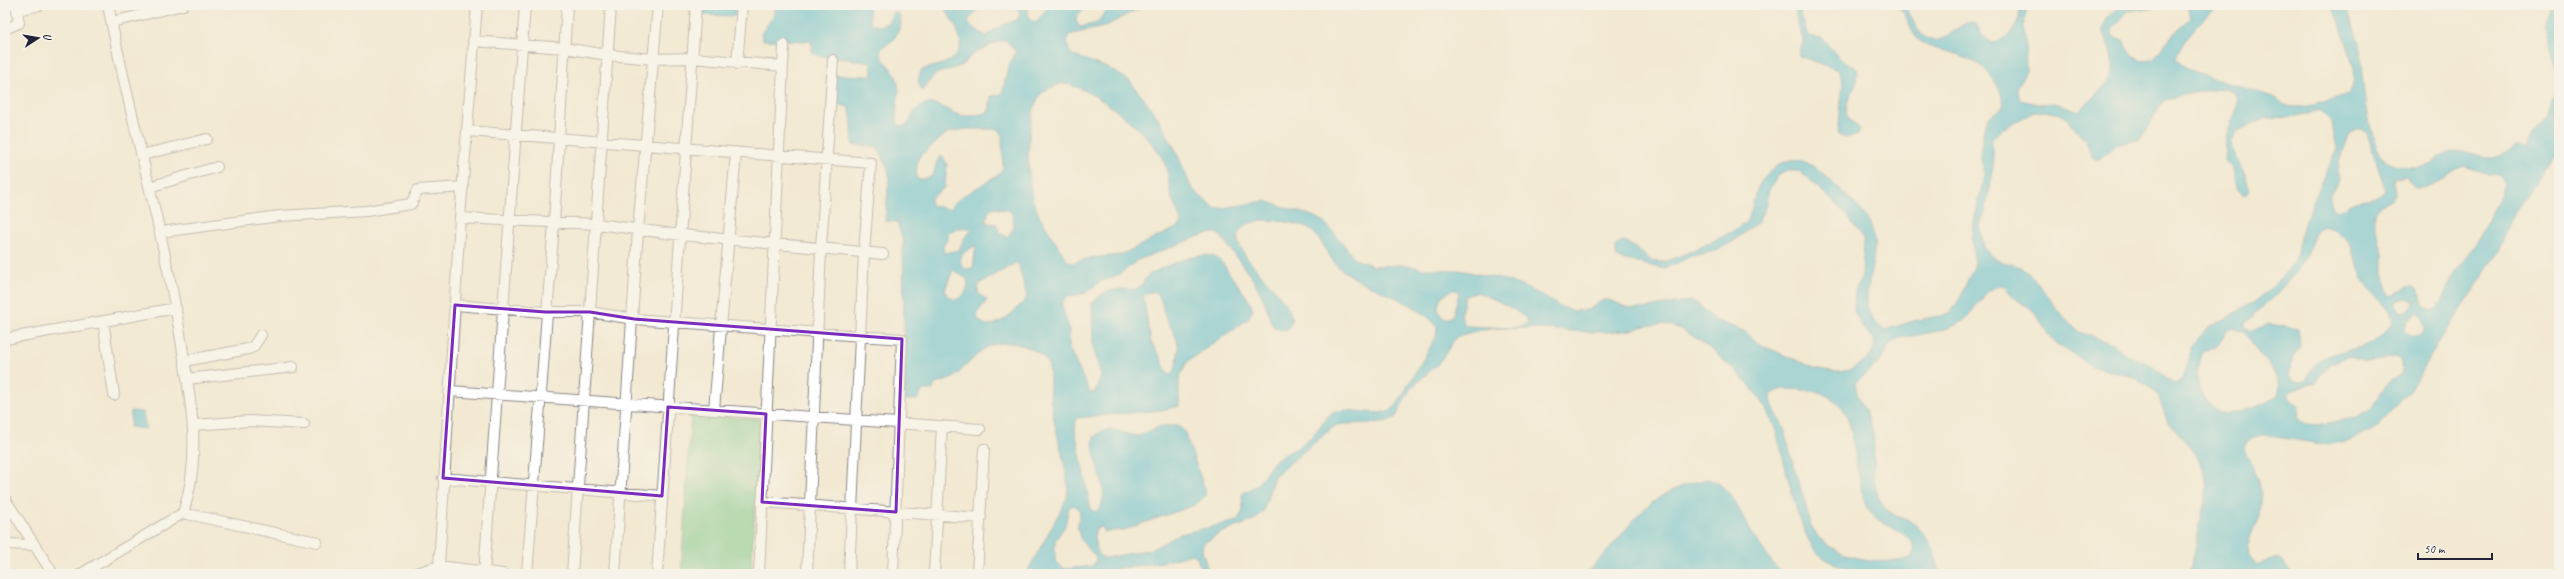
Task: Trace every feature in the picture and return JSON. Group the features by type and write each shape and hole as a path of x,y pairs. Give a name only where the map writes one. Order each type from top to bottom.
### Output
{"street":[{"path":"5,29 19,23 17,7 40,5"},
{"path":"81,574 183,513 190,494 195,451 194,425 176,308 161,232 149,187 108,5"},
{"path":"112,22 158,8 183,5"},
{"path":"439,566 443,478 450,391 462,187 468,131 473,41 477,5"},
{"path":"484,573 511,222 525,5"},
{"path":"526,574 545,312 554,223 567,5"},
{"path":"572,574 603,141 611,5"},
{"path":"615,574 626,404 634,319 638,230 658,5"},
{"path":"657,574 696,5"},
{"path":"737,64 742,5"},
{"path":"473,41 564,48 608,55 654,59 692,58 737,64 782,66"},
{"path":"759,574 784,45"},
{"path":"807,574 819,335 821,249 834,60"},
{"path":"468,131 687,147 871,163 864,252 849,574"},
{"path":"142,155 207,139"},
{"path":"714,410 736,152"},
{"path":"149,187 217,167"},
{"path":"161,232 288,215 366,211 411,204 418,190 462,187"},
{"path":"460,218 511,222 597,224 681,235 883,254"},
{"path":"455,305 545,312 590,312 634,319 675,323 861,338 900,339 904,341 893,574"},
{"path":"5,338 176,308"},
{"path":"102,321 114,395"},
{"path":"184,361 248,349 253,347 261,334"},
{"path":"187,379 293,368"},
{"path":"450,391 539,397 584,402 980,429"},
{"path":"194,425 250,421 304,424"},
{"path":"934,574 942,426"},
{"path":"977,574 984,448"},
{"path":"443,478 662,496"},
{"path":"5,500 53,574"},
{"path":"762,502 980,518"},
{"path":"183,513 317,542"},
{"path":"5,544 33,545"},
{"path":"414,574 439,566 484,573 503,574"}],"highlighted area":[{"path":"455,305 545,312 590,312 634,319 902,339 896,512 762,502 766,414 668,407 662,496 443,478"}],"green space":[{"path":"691,415 760,419 751,574 681,574"}],"water":[{"path":"703,5 737,5 735,16 703,15"},
{"path":"776,5 869,5 870,23 878,26 887,24 893,13 896,12 900,16 901,25 894,39 880,50 881,55 897,79 899,90 896,117 897,122 901,126 907,125 915,111 922,105 928,103 938,105 963,116 989,112 991,96 999,95 1003,91 1008,67 1016,52 1006,40 995,43 972,55 961,66 935,74 922,91 918,80 921,71 945,63 954,57 959,51 959,36 952,20 942,5 952,5 955,11 960,12 967,11 972,5 985,5 980,6 968,21 971,26 986,36 1002,25 1017,20 1020,14 1015,5 1028,5 1028,16 1033,22 1037,22 1049,5 1088,5 1077,15 1076,21 1080,27 1097,23 1110,5 1145,5 1104,27 1068,35 1068,48 1072,55 1108,68 1130,81 1157,116 1176,151 1192,189 1216,209 1265,201 1313,216 1323,221 1355,259 1373,266 1406,265 1424,269 1460,270 1509,281 1542,295 1558,306 1575,311 1588,310 1603,300 1611,301 1635,309 1691,301 1697,303 1715,320 1744,331 1758,344 1815,368 1838,372 1850,370 1870,357 1875,346 1873,339 1861,326 1854,311 1855,291 1862,276 1864,242 1862,236 1841,208 1799,171 1788,171 1777,176 1769,190 1764,210 1757,223 1734,241 1716,251 1692,256 1664,269 1617,258 1615,246 1622,241 1627,242 1652,261 1663,262 1680,256 1740,227 1745,223 1749,216 1757,188 1774,168 1783,162 1792,160 1801,161 1809,164 1824,175 1860,209 1870,224 1874,238 1874,253 1867,297 1868,310 1874,321 1885,330 1913,321 1949,314 1956,305 1974,267 1972,231 1984,176 1980,152 1984,128 1989,117 2004,106 1999,88 1982,67 1966,57 1924,44 1916,37 1903,12 1893,5 1905,5 1916,27 1926,38 1940,40 1970,21 1976,23 1981,34 1990,42 2004,39 2009,36 2016,25 2020,12 2020,5 2028,5 2024,20 2026,71 2017,88 2020,100 2038,104 2056,103 2079,111 2110,81 2114,63 2103,29 2107,18 2122,5 2171,5 2233,5 2210,13 2186,39 2176,59 2182,65 2192,71 2220,81 2273,97 2291,107 2314,105 2348,94 2352,86 2354,76 2352,64 2345,37 2332,5 2345,5 2360,48 2370,125 2379,151 2385,160 2402,167 2416,168 2431,164 2443,156 2453,152 2464,151 2482,156 2493,157 2500,155 2516,146 2528,147 2535,130 2551,113 2559,84 2559,152 2515,211 2498,252 2430,356 2411,390 2373,430 2350,440 2328,445 2264,435 2247,441 2244,448 2258,478 2261,491 2259,516 2247,547 2248,555 2255,565 2278,558 2283,561 2292,574 2187,574 2192,565 2207,489 2206,477 2192,448 2167,420 2159,398 2152,389 2137,378 2092,366 2057,344 2044,328 2036,312 2015,298 2003,285 1990,290 1968,316 1956,325 1932,332 1900,338 1889,345 1880,362 1855,382 1860,400 1872,428 1874,438 1874,479 1879,498 1887,510 1911,522 1922,532 1930,545 1941,574 1895,574 1862,571 1833,563 1821,556 1812,546 1797,512 1776,432 1767,409 1762,401 1728,364 1709,348 1682,330 1663,324 1625,331 1609,332 1524,328 1489,329 1456,337 1439,363 1411,388 1396,417 1384,422 1336,425 1274,476 1263,512 1254,520 1218,534 1203,544 1202,550 1209,574 1202,574 1197,557 1192,554 1162,562 1108,570 1104,574 1026,574 1067,498 1068,485 1051,404 1049,365 1042,356 1029,348 1022,345 999,343 981,351 953,378 935,384 933,390 923,390 917,400 905,400 903,240 897,222 885,221 889,178 888,169 878,147 853,145 851,115 848,107 834,103 835,75 872,76 871,62 815,55 812,51 811,41 763,40 761,34 774,15","holes":["2171,5 2189,7 2191,18 2173,34 2154,58 2142,61 2132,55 2123,40 2112,36 2112,29 2128,11","1064,83 1077,87 1105,102 1132,124 1155,147 1166,168 1172,199 1181,222 1178,227 1120,255 1090,258 1072,263 1067,260 1037,211 1031,194 1029,180 1029,147 1032,114 1036,102 1042,93","2218,88 2228,90 2234,94 2237,100 2237,107 2227,135 2225,161 2232,170 2237,188 2245,195 2250,191 2245,174 2233,153 2231,141 2238,131 2265,117 2289,118 2319,110 2332,123 2337,148 2305,221 2294,263 2273,286 2255,302 2207,328 2193,345 2182,379 2175,384 2155,368 2127,355 2113,344 2079,332 2069,323 2026,269 1997,260 1984,249 1980,224 1986,209 1994,166 1991,142 1993,137 2002,129 2034,112 2046,111 2065,117 2086,140 2092,157 2098,160 2115,145 2140,139 2165,99","965,129 999,129 1002,134 1003,168 997,176 961,197 948,209 931,205 930,199 945,187 947,165 943,157 940,156 934,172 930,177 918,180 916,175 918,158 947,133","2356,130 2362,130 2367,133 2385,189 2383,193 2376,198 2355,202 2338,211 2332,209 2330,197 2338,180 2339,162 2350,133","2464,166 2486,173 2501,174 2504,183 2500,198 2490,213 2476,244 2456,272 2438,307 2433,310 2424,306 2418,290 2413,286 2406,287 2393,296 2390,295 2383,274 2383,254 2375,226 2375,211 2379,206 2392,200 2395,194 2393,178 2406,176 2415,188 2428,187","994,208 1009,210 1014,220 1012,231 1007,237 999,232 996,224 987,223 986,220 989,211","1268,220 1291,223 1307,228 1317,236 1332,260 1342,270 1354,278 1403,301 1427,316 1437,326 1436,337 1396,406 1391,410 1380,413 1343,410 1331,413 1312,436 1297,448 1276,459 1257,485 1242,494 1243,511 1237,521 1180,534 1152,549 1106,558 1100,556 1094,538 1097,528 1102,527 1105,532 1124,530 1195,505 1205,496 1205,490 1184,431 1179,426 1161,426 1138,436 1116,430 1105,430 1094,437 1093,446 1101,476 1103,496 1101,504 1096,512 1091,510 1075,430 1076,418 1161,410 1179,406 1179,379 1187,362 1248,319 1253,309 1223,264 1215,257 1209,255 1181,260 1162,268 1149,275 1142,284 1134,290 1116,289 1101,295 1092,304 1093,347 1101,376 1095,392 1090,393 1069,348 1069,329 1062,306 1063,300 1068,296 1086,293 1101,281 1118,275 1138,260 1203,235 1215,233 1220,235 1254,281 1265,302 1272,325 1276,329 1288,330 1292,319 1289,309 1276,291 1250,262 1238,242 1239,232 1244,226 1257,221","2323,226 2334,229 2351,246 2363,280 2389,312 2392,323 2381,336 2369,344 2357,349 2332,354 2322,359 2313,367 2307,380 2300,382 2293,381 2289,376 2293,357 2300,347 2298,329 2269,324 2250,332 2244,327 2244,323 2287,283 2301,265 2317,232","959,228 970,228 972,230 964,238 959,250 944,253 943,246 948,239 948,232","976,245 973,268 964,269 960,261 962,254","1018,262 1027,297 1010,315 995,324 988,325 981,322 976,315 987,300 978,293 979,284","953,270 967,279 968,283 964,295 955,300 947,295 945,290","1452,290 1457,290 1459,293 1453,315 1449,318 1443,318 1440,314 1438,309 1439,302 1444,295","1149,292 1155,292 1160,297 1166,318 1177,340 1178,357 1175,370 1172,374 1170,375 1166,371 1161,358 1151,342 1143,296","1475,292 1496,300 1513,309 1521,314 1529,323 1515,328 1467,326 1463,322 1461,313 1465,297","2406,298 2414,301 2413,307 2406,312 2400,311 2396,305 2397,301","2418,313 2423,318 2424,329 2417,337 2411,336 2404,329 2408,320","2234,328 2245,333 2259,355 2269,363 2278,381 2279,393 2269,401 2236,413 2218,412 2204,398 2199,386 2197,372 2202,352 2218,345 2228,330","2350,356 2365,361 2398,357 2402,363 2402,375 2389,381 2370,410 2356,418 2317,425 2301,423 2298,417 2299,405 2289,399 2289,393 2299,387 2316,383 2329,364","1784,389 1809,391 1826,395 1838,403 1846,414 1850,427 1864,502 1872,515 1909,538 1915,550 1911,558 1899,561 1857,558 1830,547 1819,538 1810,524 1785,432 1771,398 1772,393","1074,505 1080,510 1078,524 1080,537 1088,549 1095,555 1096,560 1093,566 1065,569 1055,561 1055,541 1065,526 1069,507"]},
{"path":"1793,5 1798,5 1808,36 1822,38 1840,59 1857,69 1857,82 1849,100 1846,112 1849,121 1860,129 1858,134 1846,138 1838,135 1843,80 1838,70 1799,56 1799,50 1802,46 1803,40 1797,24 1796,12"},
{"path":"2552,5 2559,5 2559,71 2545,24"},
{"path":"131,411 143,412 146,429 130,427"},
{"path":"1708,479 1717,482 1730,495 1736,503 1749,529 1781,574 1690,574 1660,570 1645,574 1585,574 1638,516 1651,504 1684,485"}]}
